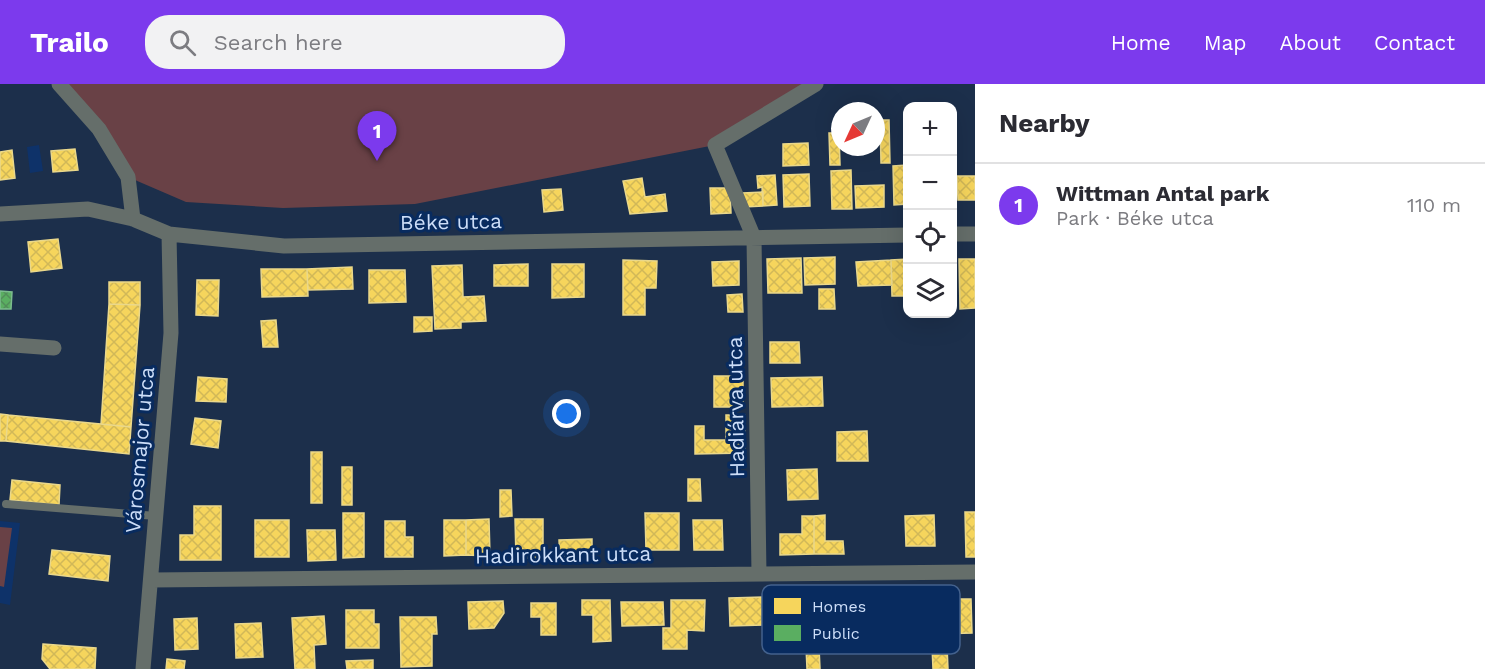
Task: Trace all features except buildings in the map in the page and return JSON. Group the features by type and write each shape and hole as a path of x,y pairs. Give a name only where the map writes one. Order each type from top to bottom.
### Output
{"street":[{"path":"58,84 99,129 128,177 133,219"},
{"path":"754,238 715,145 816,84"},
{"name":"Béke utca","path":"0,214 88,209 133,219 169,234 284,246 903,235"},
{"name":"Városmajor utca","path":"143,669 171,333 169,234"},
{"path":"957,234 975,234"},
{"name":"Hadiárva utca","path":"754,238 759,574"},
{"path":"0,344 54,348"},
{"name":"Hadirokkant utca","path":"151,580 975,572"}],"lane":[{"path":"6,504 156,516"}],"shaded area":[{"path":"59,84 817,84 715,145 415,204 283,208 186,202 128,177"},
{"path":"39,145 43,171 30,173 27,147"},
{"path":"0,521 20,523 10,605 0,603"},
{"path":"0,527 12,528 4,587 0,586"}],"place":[{"name":"Wittman Antal park","path":"377,161"}]}
